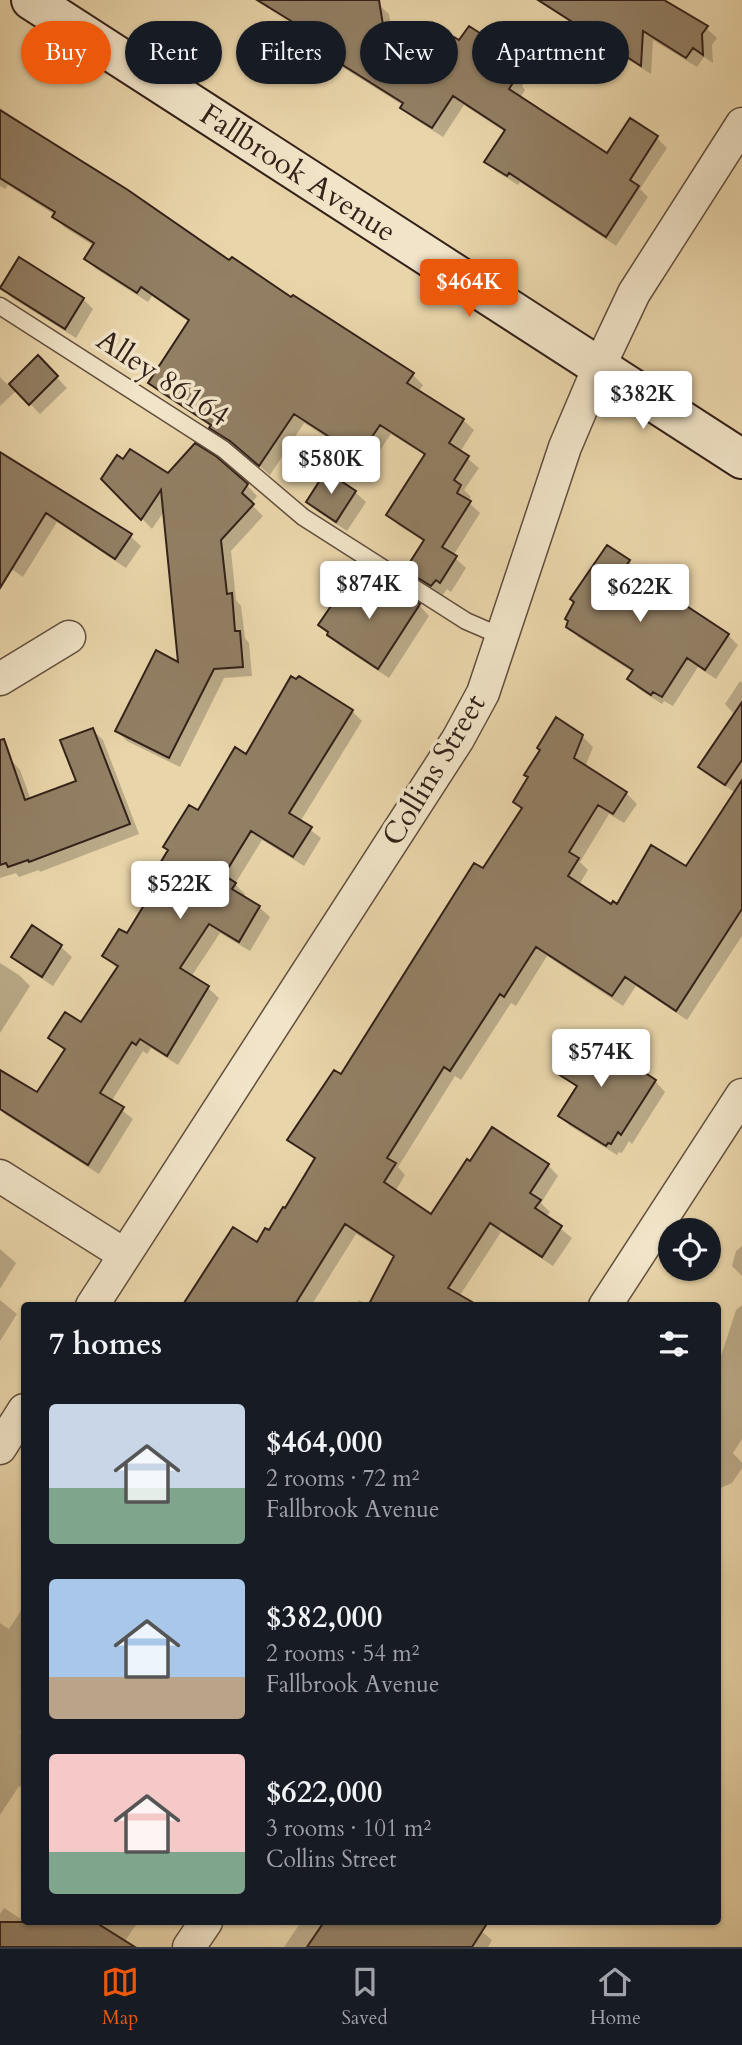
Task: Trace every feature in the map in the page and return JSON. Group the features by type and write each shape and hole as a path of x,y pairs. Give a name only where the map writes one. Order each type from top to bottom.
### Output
{"main road":[{"name":"Fallbrook Avenue","path":"31,0 742,458"}],"street":[{"name":"Collins Street","path":"95,1302 458,739 483,694 565,447 599,367 634,293 742,124"},
{"path":"0,679 69,637"},
{"path":"609,1302 742,1095"},
{"path":"0,1176 125,1255"},
{"path":"0,1448 21,1415"},
{"path":"189,1947 204,1925"}],"lane":[{"name":"Alley 86164","path":"0,306 223,449 303,517 466,621 503,636"}],"building":[{"path":"257,0 379,0 382,21 360,21 360,76 346,67 346,21 291,21"},
{"path":"538,0 664,0 708,26 702,34 703,55 693,48 686,58 643,31 641,66 629,58 629,21 571,21"},
{"path":"469,26 472,28 472,84 512,84 509,89 607,153 630,118 658,136 630,180 639,186 606,237 509,173 507,176 484,162 505,130 453,96 432,128 400,108 403,103 373,84 458,84 458,39"},
{"path":"0,110 128,190 229,260 232,257 414,373 407,383 464,419 449,443 469,456 454,480 461,485 457,493 471,501 442,547 457,556 440,583 436,580 431,586 405,570 424,540 386,515 425,454 380,425 359,456 294,414 259,466 230,441 209,428 211,425 148,383 189,320 141,287 137,293 84,259 94,243 52,217 55,212 0,178"},
{"path":"19,257 84,298 65,329 0,288"},
{"path":"38,355 58,376 29,405 9,384"},
{"path":"195,443 217,457 248,484 242,493 254,504 221,540 227,594 232,593 235,631 240,631 243,667 214,669 169,758 115,731 156,650 178,662 161,490 141,520 101,479 117,455 123,459 130,449 168,473"},
{"path":"0,452 132,534 115,559 46,513 0,588"},
{"path":"326,471 356,491 336,522 306,502"},
{"path":"607,545 630,560 626,566 729,634 705,670 687,658 662,697 653,692 651,695 627,679 633,670 566,627 568,621 565,619 574,602 570,599"},
{"path":"362,581 387,597 393,587 420,604 378,669 327,635 328,632 318,625 342,590 352,596"},
{"path":"291,676 296,679 299,676 353,710 289,813 312,827 293,857 251,831 224,875 236,883 232,889 260,906 239,942 209,924 180,968 209,986 167,1056 140,1039 136,1045 132,1042 100,1093 124,1107 88,1165 0,1109 0,1070 37,1092 65,1049 48,1038 65,1012 81,1022 118,966 102,956 119,929 127,933 160,879 153,875 168,850 163,847 189,805 198,810 235,747 246,754"},
{"path":"742,702 742,760 725,785 698,767"},
{"path":"556,717 583,735 574,758 627,792 613,814 598,805 569,852 579,858 568,876 611,904 613,901 617,904 651,845 686,866 742,780 742,909 676,1011 625,977 612,996 536,947 504,997 500,994 450,1071 444,1067 387,1158 396,1163 384,1182 431,1214 492,1127 549,1164 530,1193 541,1200 535,1208 562,1226 542,1257 490,1223 448,1288 472,1302 370,1302 394,1256 345,1224 296,1302 185,1302 233,1227 257,1242 265,1228 269,1230 283,1207 285,1208 315,1158 287,1140 334,1070 341,1074 474,863 483,868 522,808 513,802 528,777 524,775 540,750 537,748"},
{"path":"93,728 130,824 29,862 28,860 8,867 6,863 0,865 0,740 4,739 25,800 76,781 60,740"},
{"path":"32,925 62,945 42,977 11,957"},
{"path":"581,1031 656,1080 621,1135 618,1132 611,1144 606,1146 558,1116 577,1086 555,1072"},
{"path":"0,1922 21,1922 21,1925 100,1925 135,1947 0,1947"},
{"path":"322,1925 486,1925 472,1947 307,1947"}]}
